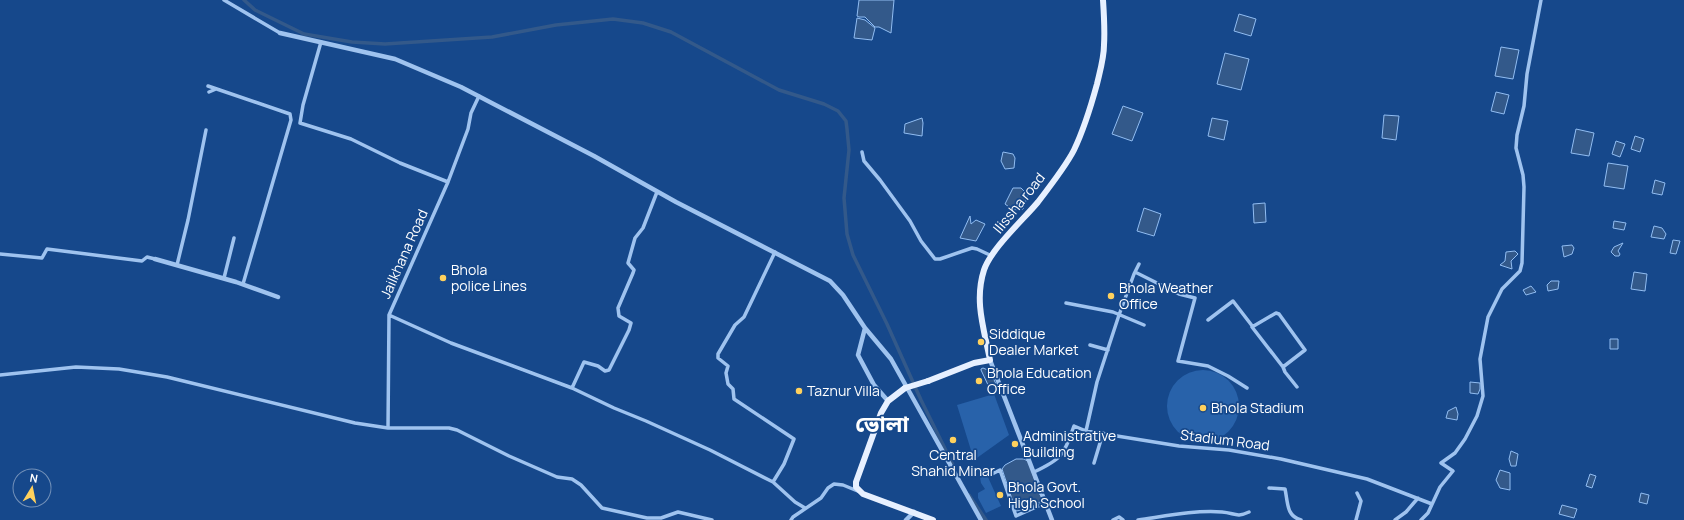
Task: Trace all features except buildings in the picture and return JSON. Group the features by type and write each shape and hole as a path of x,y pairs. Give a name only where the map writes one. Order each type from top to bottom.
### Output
{"main road":[{"name":"Ilissha road","path":"990,360 982,329 979,300 984,270 987,261 1038,201 1073,151 1090,107 1102,63 1104,46 1103,0"},
{"path":"933,520 863,494 856,487 856,482 881,413 888,401 905,388 928,381 974,363 990,360"}],"street":[{"path":"224,0 280,33 395,59 461,87 599,159 658,192 830,281 843,295 865,328 891,359 981,520"},
{"path":"1421,520 1428,512 1440,487 1453,471 1441,463 1455,453 1465,439 1482,402 1480,359 1488,317 1502,289 1520,271 1522,263 1524,187 1523,175 1516,148 1524,106 1527,74 1541,0"},
{"path":"321,42 303,105 300,123 351,138 400,163 448,182"},
{"path":"208,86 290,114 290,120 243,284"},
{"path":"209,92 216,89"},
{"name":"Jailkhana Road","path":"388,428 389,315 448,182 468,129 471,113 479,96"},
{"path":"177,265 188,220 206,130"},
{"path":"862,152 864,161 910,221 921,241 935,259 940,259 972,248 992,256"},
{"path":"572,388 584,362 598,366 605,371 609,370 630,327 631,323 628,320 619,316 618,308 634,270 628,263 635,238 643,228 658,192"},
{"path":"224,278 234,238"},
{"path":"0,254 42,258 47,249 142,261 147,257 224,278 278,297"},
{"path":"773,482 784,464 794,439 734,399 733,389 728,384 726,373 728,366 718,358 718,354 735,325 744,317 775,252"},
{"path":"1086,430 1097,382 1119,315 1139,264"},
{"path":"1135,272 1179,294 1195,298 1178,361 1208,366 1247,388"},
{"path":"1208,320 1233,301 1297,386"},
{"path":"1066,303 1119,315 1144,325"},
{"path":"1253,326 1276,313 1279,314 1301,344 1305,350 1282,367"},
{"path":"389,315 444,340 572,388 710,450 773,482 795,502 805,508"},
{"path":"865,328 858,355 874,385 888,401"},
{"path":"1090,345 1108,350"},
{"path":"990,360 1052,520"},
{"path":"0,375 76,367 119,369 167,377 355,423 388,428 441,428 457,430 509,456 557,476 572,479 581,485 602,508 647,518 665,518 678,512 712,520"},
{"name":"Stadium Road","path":"1034,472 1054,462 1062,455 1074,426 1103,434 1179,446 1229,450 1281,459 1367,479 1432,504"},
{"path":"1094,463 1103,434"},
{"path":"990,475 1000,470 1017,518 1045,504"},
{"path":"792,520 793,517 821,498 828,488 834,484 843,485 863,494"},
{"path":"1269,488 1286,488 1289,511 1293,517 1301,520"},
{"path":"1356,520 1361,502 1357,493"},
{"path":"1395,520 1406,512 1418,498"},
{"path":"906,520 914,512"},
{"path":"1138,520 1198,512 1224,512 1241,516 1249,512"},
{"path":"1113,520 1119,517 1123,520"}],"shaded area":[{"path":"859,0 894,0 891,33 879,27 875,27 865,17 857,16"},
{"path":"1239,14 1256,19 1251,36 1234,31"},
{"path":"857,18 865,20 875,28 872,40 854,38"},
{"path":"1501,47 1519,50 1513,79 1495,76"},
{"path":"1225,53 1249,59 1241,90 1217,84"},
{"path":"1496,92 1509,95 1504,114 1491,111"},
{"path":"1123,106 1143,113 1132,141 1112,134"},
{"path":"1384,115 1399,116 1396,140 1382,138"},
{"path":"922,118 922,136 904,133 905,124"},
{"path":"1212,118 1228,121 1224,140 1208,136"},
{"path":"1576,129 1594,133 1589,156 1571,153"},
{"path":"1635,136 1644,139 1640,152 1631,149"},
{"path":"1616,141 1625,144 1620,157 1612,154"},
{"path":"1003,152 1013,154 1015,158 1014,168 1005,169 1001,161"},
{"path":"1608,163 1628,166 1624,189 1604,186"},
{"path":"1655,180 1665,183 1662,195 1652,193"},
{"path":"1013,188 1021,188 1028,195 1023,209 1013,210 1005,204"},
{"path":"1265,203 1266,222 1254,223 1253,204"},
{"path":"1144,208 1161,214 1154,236 1137,231"},
{"path":"970,216 971,224 976,220 985,224 976,241 960,238"},
{"path":"1614,221 1626,223 1624,230 1613,228"},
{"path":"1654,226 1662,228 1666,234 1664,239 1651,237"},
{"path":"1673,240 1680,241 1676,254 1670,253"},
{"path":"1623,243 1618,251 1620,254 1619,256 1615,256 1611,252 1614,247"},
{"path":"1572,245 1574,248 1572,254 1564,257 1562,246"},
{"path":"1515,251 1518,254 1511,261 1512,269 1500,265 1505,261 1506,252"},
{"path":"1634,272 1647,274 1645,291 1631,289"},
{"path":"1551,281 1559,281 1558,289 1548,291 1547,285"},
{"path":"1531,286 1536,292 1526,295 1523,290"},
{"path":"1610,339 1618,339 1618,349 1610,349"},
{"path":"983,368 990,371 996,384 989,387 981,370"},
{"name":"Bhola Stadium","path":"1203,370 1223,376 1233,386 1239,406 1233,426 1223,436 1203,442 1183,436 1173,426 1167,406 1173,386 1183,376"},
{"path":"1470,382 1480,383 1478,394 1470,393"},
{"path":"994,394 1009,435 974,460 957,405"},
{"path":"1456,407 1458,414 1457,420 1446,418 1448,411"},
{"path":"1511,451 1518,454 1516,466 1511,466 1509,459"},
{"path":"1016,459 1024,459 1029,462 1039,493 1043,499 1038,504 1016,511 1002,469 1005,465"},
{"path":"1500,470 1510,473 1510,490 1500,488 1496,480"},
{"path":"1590,474 1596,476 1592,488 1586,486"},
{"path":"987,475 1001,506 986,513 978,498 978,493 985,489 981,483 980,477"},
{"path":"1641,493 1649,495 1647,504 1639,502"},
{"path":"1562,505 1577,509 1574,518 1559,514"}],"waterway":[{"path":"244,0 255,10 304,34 352,42 385,44 492,37 556,25 613,19 643,23 671,32 779,90 824,104 838,111 846,121 847,129 849,150 844,198 847,234 853,255 954,467"},
{"path":"969,495 986,520"}],"place":[{"name":"Bhola police Lines","path":"443,278"},
{"name":"Bhola Weather Office","path":"1111,296"},
{"name":"Siddique Dealer Market","path":"981,342"},
{"name":"Bhola Education Office","path":"979,381"},
{"name":"Taznur Villa","path":"799,391"},
{"name":"Bhola Stadium","path":"1203,408"},
{"name":"Central Shahid Minar","path":"953,440"},
{"name":"Administrative Building","path":"1015,444"},
{"name":"Bhola Govt. High School","path":"1000,495"}],"district":[{"name":"ভোলা","path":"882,424"}]}
